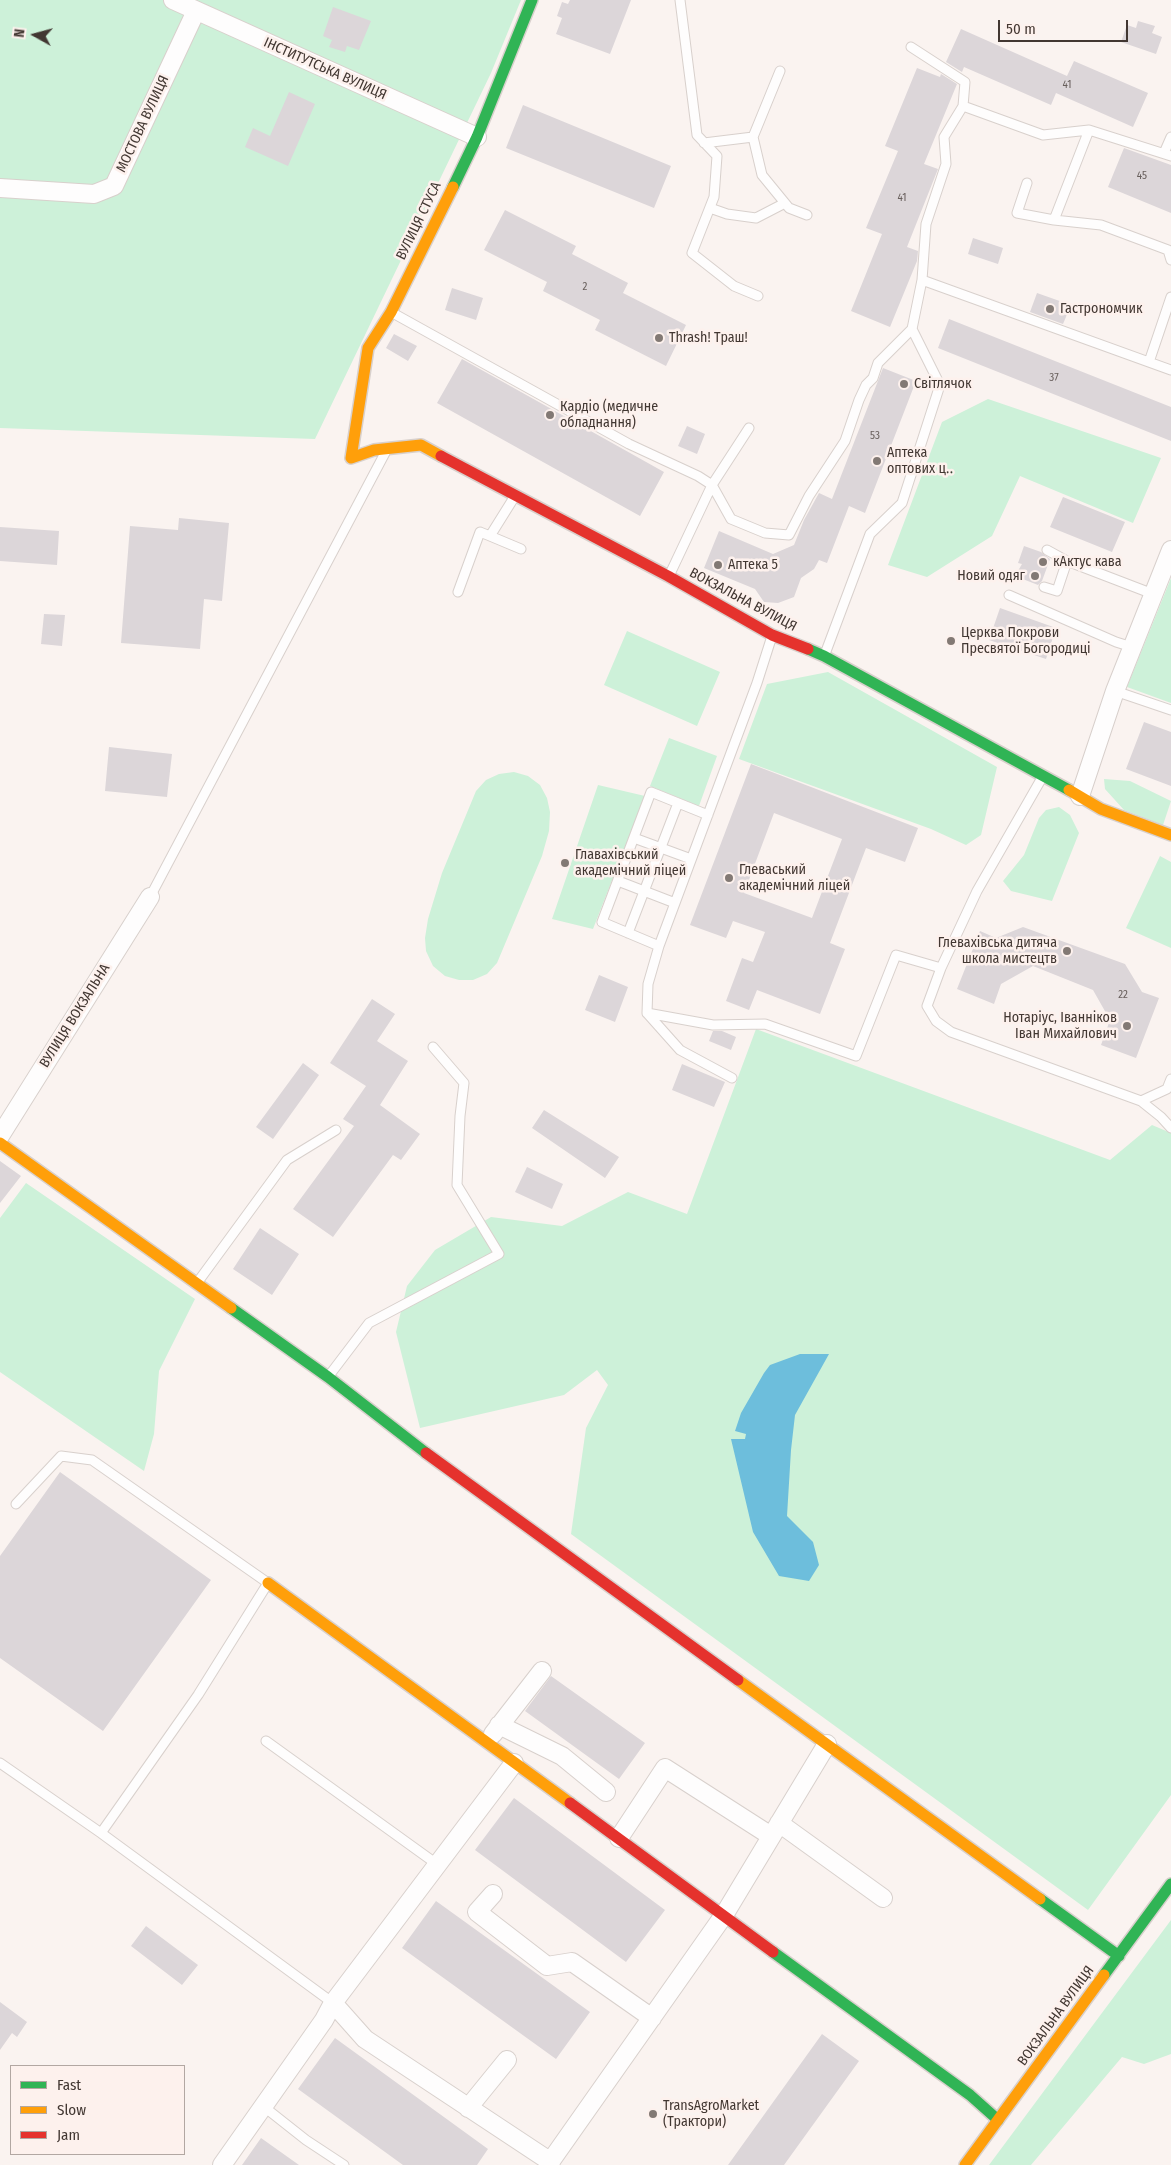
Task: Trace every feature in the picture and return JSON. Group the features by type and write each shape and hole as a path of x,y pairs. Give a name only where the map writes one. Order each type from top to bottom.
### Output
{"street":[{"name":"ІНСТИТУТСЬКА ВУЛИЦЯ","path":"173,0 477,137"},
{"name":"ВУЛИЦЯ СТУСА","path":"351,458 368,348 391,312 477,137 532,0"},
{"name":"МОСТОВА ВУЛИЦЯ","path":"0,188 94,194 114,186 196,11"},
{"name":"ВОКЗАЛЬНА ВУЛИЦЯ","path":"351,458 374,450 422,445 516,493 772,635 824,656 1101,809 1171,835"},
{"path":"1080,796 1115,691 1171,550"},
{"name":"ВУЛИЦЯ ВОКЗАЛЬНА","path":"0,1136 150,897"},
{"path":"0,1143 328,1377 409,1441 1119,1956"},
{"path":"268,1582 970,2094 998,2120"},
{"path":"486,1742 542,1671"},
{"path":"500,1725 562,1756 606,1792"},
{"path":"333,2003 365,2038 549,2163 724,1915 827,1744"},
{"path":"222,2165 324,2020 333,2003 514,1763"},
{"path":"619,1838 665,1768 775,1830 883,1898"},
{"name":"ВОКЗАЛЬНА ВУЛИЦЯ","path":"965,2165 1171,1884"},
{"path":"493,1894 477,1912 547,1966 572,1962 652,2018"},
{"path":"468,2108 508,2060"}],"lane":[{"path":"680,0 697,135 717,156 714,197 692,253 734,286 758,296"},
{"path":"391,312 629,444 712,485 731,518 765,533 789,535 809,496 845,441 859,400 866,385 873,378 878,363 912,329 922,280 926,224 946,164 944,137 964,106 965,82 911,46"},
{"path":"780,71 753,137 762,175 789,208 807,216"},
{"path":"964,106 1043,135 1089,130 1168,154 1171,138"},
{"path":"1054,220 1089,130"},
{"path":"704,143 753,137"},
{"path":"1027,183 1017,213 1101,226 1168,250 1171,260"},
{"path":"710,208 727,214 756,218 786,203"},
{"path":"922,280 1171,370"},
{"path":"1149,362 1171,297"},
{"path":"824,656 870,534 902,503 940,385 912,329"},
{"path":"668,576 712,485 750,428"},
{"path":"150,897 387,449"},
{"path":"490,536 516,493"},
{"path":"458,592 480,532 521,549"},
{"path":"1047,550 1066,561 1153,594"},
{"path":"1044,587 1057,591 1066,561"},
{"path":"1010,595 1116,642 1132,647"},
{"path":"732,1078 680,1050 647,1013 648,984 674,903 757,683 772,635"},
{"path":"1115,691 1171,710"},
{"path":"1043,776 977,891 941,968 927,1006 936,1021 950,1032 1141,1101 1171,1128"},
{"path":"659,946 602,922 651,792 708,815"},
{"path":"628,933 678,803"},
{"path":"634,838 691,859"},
{"path":"618,881 674,903"},
{"path":"647,1013 713,1025 766,1024 856,1056 896,955 941,968"},
{"path":"328,1377 369,1323 499,1254 457,1186 464,1084 433,1047"},
{"path":"1141,1101 1167,1089 1171,1079"},
{"path":"197,1284 287,1160 336,1130"},
{"path":"16,1504 61,1456 92,1460 268,1582 198,1695 101,1833"},
{"path":"266,1741 438,1865"},
{"path":"0,1763 101,1833 333,2003"},
{"path":"263,2106 306,2140 344,2165"}],"green space":[{"path":"0,0 521,0 491,73 315,439 0,428"},
{"path":"988,399 1161,458 1133,523 1020,476 992,536 927,577 888,565 942,422"},
{"path":"1171,578 1171,703 1127,687"},
{"path":"627,631 720,672 697,726 604,685"},
{"path":"828,672 997,767 981,835 966,845 931,829 739,759 767,684"},
{"path":"669,738 717,756 699,806 650,786"},
{"path":"514,772 528,776 540,785 547,798 550,812 549,831 542,856 497,963 487,974 473,980 459,980 445,976 433,966 426,951 425,938 428,919 442,873 476,791 486,780 499,774"},
{"path":"1104,779 1130,781 1171,801 1163,825 1124,810 1105,789"},
{"path":"598,785 645,796 593,929 552,919"},
{"path":"1059,807 1070,815 1079,833 1052,901 1011,891 1003,881 1024,855 1039,818 1046,810"},
{"path":"1160,856 1171,862 1171,948 1126,928"},
{"path":"756,1029 1110,1160 1152,1125 1171,1133 1171,1795 1088,1910 571,1534 586,1428 608,1385 597,1370 564,1395 420,1428 396,1332 407,1286 435,1250 491,1217 562,1226 628,1192 687,1214"},
{"path":"26,1183 195,1299 159,1371 154,1434 144,1471 0,1372 0,1218"},
{"path":"1171,1920 1171,2054 1144,2064 1122,2057 1031,2165 989,2165"}],"water":[{"path":"800,1354 829,1354 795,1415 791,1450 787,1516 813,1542 819,1565 809,1581 779,1576 753,1532 731,1439 745,1439 746,1434 735,1431 741,1413 770,1365"}],"building":[{"path":"570,0 631,0 610,54 556,34 562,18 557,16 562,2 568,4"},
{"path":"333,7 371,21 359,50 347,46 345,52 329,47 332,40 323,36"},
{"path":"1138,21 1155,26 1152,33 1162,37 1156,54 1121,42 1127,25 1136,28"},
{"path":"961,29 1067,76 1074,61 1148,93 1133,127 1056,93 1051,105 964,67 962,72 946,62"},
{"path":"917,68 940,77 941,74 957,84 924,164 938,169 907,247 918,251 917,261 890,327 851,311 882,234 866,228 898,151 885,146"},
{"path":"289,92 315,104 288,166 245,147 253,128 270,136"},
{"path":"523,105 671,166 654,208 506,148"},
{"path":"1124,148 1171,165 1171,213 1108,187"},
{"path":"505,210 576,246 572,254 628,283 623,293 686,325 666,366 595,330 600,320 543,291 547,282 484,250"},
{"path":"973,238 1003,248 998,264 968,254"},
{"path":"452,288 483,298 476,320 445,310"},
{"path":"1037,293 1071,305 1063,324 1030,312"},
{"path":"949,319 1171,407 1171,441 938,348"},
{"path":"394,334 417,346 408,361 386,348"},
{"path":"462,359 664,472 640,516 437,403"},
{"path":"883,368 916,381 865,513 849,506 827,563 819,560 814,569 801,578 794,597 778,603 764,602 755,589 704,568 719,531 773,554 794,545 804,520 819,493 832,499"},
{"path":"687,426 705,434 697,454 678,446"},
{"path":"1063,497 1125,522 1112,552 1050,527"},
{"path":"179,518 229,523 222,601 204,599 200,649 121,643 130,526 178,530"},
{"path":"0,527 59,531 57,565 0,561"},
{"path":"1024,546 1041,552 1050,559 1042,581 1038,585 1015,576 1022,564 1018,563"},
{"path":"1000,608 1056,628 1046,659 989,640"},
{"path":"44,614 65,615 62,646 41,644"},
{"path":"1144,722 1171,732 1171,786 1126,769"},
{"path":"109,747 172,754 167,797 105,791"},
{"name":"Глеваський академічний ліцей","path":"751,764 918,828 905,862 866,848 830,943 845,949 820,1014 757,990 749,1010 726,1001 742,958 753,962 765,932 733,921 726,938 690,925","holes":["774,813 842,839 812,918 744,893"]},
{"path":"1023,927 1125,964 1142,992 1159,998 1136,1058 1101,1045 1110,1020 1093,990 1033,966 1001,984 994,1004 957,989 980,931 996,938"},
{"path":"599,975 628,987 615,1022 585,1010"},
{"path":"372,999 395,1014 377,1041 408,1061 380,1105 420,1134 401,1160 393,1155 333,1237 293,1209 354,1126 343,1119 366,1086 330,1063"},
{"path":"713,1031 722,1031 736,1037 731,1050 709,1041"},
{"path":"303,1063 319,1075 273,1139 256,1127"},
{"path":"682,1064 725,1082 714,1107 672,1090"},
{"path":"544,1110 619,1157 605,1178 532,1128"},
{"path":"0,1161 21,1176 0,1203"},
{"path":"527,1167 563,1184 552,1209 515,1192"},
{"path":"260,1228 299,1254 272,1295 233,1269"},
{"path":"60,1472 211,1580 103,1731 0,1658 0,1556"},
{"path":"551,1676 645,1743 619,1779 525,1711"},
{"path":"514,1798 665,1910 626,1962 475,1850"},
{"path":"436,1901 590,2012 556,2059 402,1948"},
{"path":"146,1926 198,1965 182,1985 131,1946"},
{"path":"0,2002 27,2022 17,2037 12,2033 0,2050"},
{"path":"822,2034 859,2061 784,2165 728,2165"},
{"path":"335,2038 488,2149 477,2165 403,2165 298,2089"},
{"path":"261,2138 299,2165 242,2165"}],"traffic: fast":[{"path":"453,187 477,137 532,0"},
{"path":"808,649 1069,790"},
{"path":"231,1308 328,1377 426,1453"},
{"path":"1104,1975 1171,1884"},
{"path":"1040,1899 1119,1956"},
{"path":"773,1952 970,2095 998,2120"}],"traffic: slow":[{"path":"441,456 421,445 374,450 351,458 368,348 391,312 453,187"},
{"path":"1069,790 1101,809 1171,835"},
{"path":"0,1143 231,1308"},
{"path":"268,1583 570,1803"},
{"path":"738,1680 1040,1899"},
{"path":"965,2165 1104,1975"}],"traffic: jam":[{"path":"441,456 668,576 772,635 808,649"},
{"path":"426,1453 738,1680"},
{"path":"570,1803 773,1952"}],"place":[{"name":"Гастрономчик","path":"1050,309"},
{"name":"Thrash! Траш!","path":"659,338"},
{"name":"Світлячок","path":"904,384"},
{"name":"Кардіо (медичне обладнання)","path":"550,415"},
{"name":"Аптека оптових ц‥","path":"877,461"},
{"name":"кАктус кава","path":"1043,562"},
{"name":"Аптека 5","path":"718,565"},
{"name":"Новий одяг","path":"1035,576"},
{"name":"Церква Покрови Пресвятої Богородиці","path":"951,641"},
{"name":"Главахівський академічний ліцей","path":"565,863"},
{"name":"Глеваський академічний ліцей","path":"729,878"},
{"name":"Глевахівська дитяча школа мистецтв","path":"1067,951"},
{"name":"Нотаріус, Іванніков Іван Михайлович","path":"1127,1026"},
{"name":"TransAgroMarket (Трактори)","path":"653,2114"}]}
